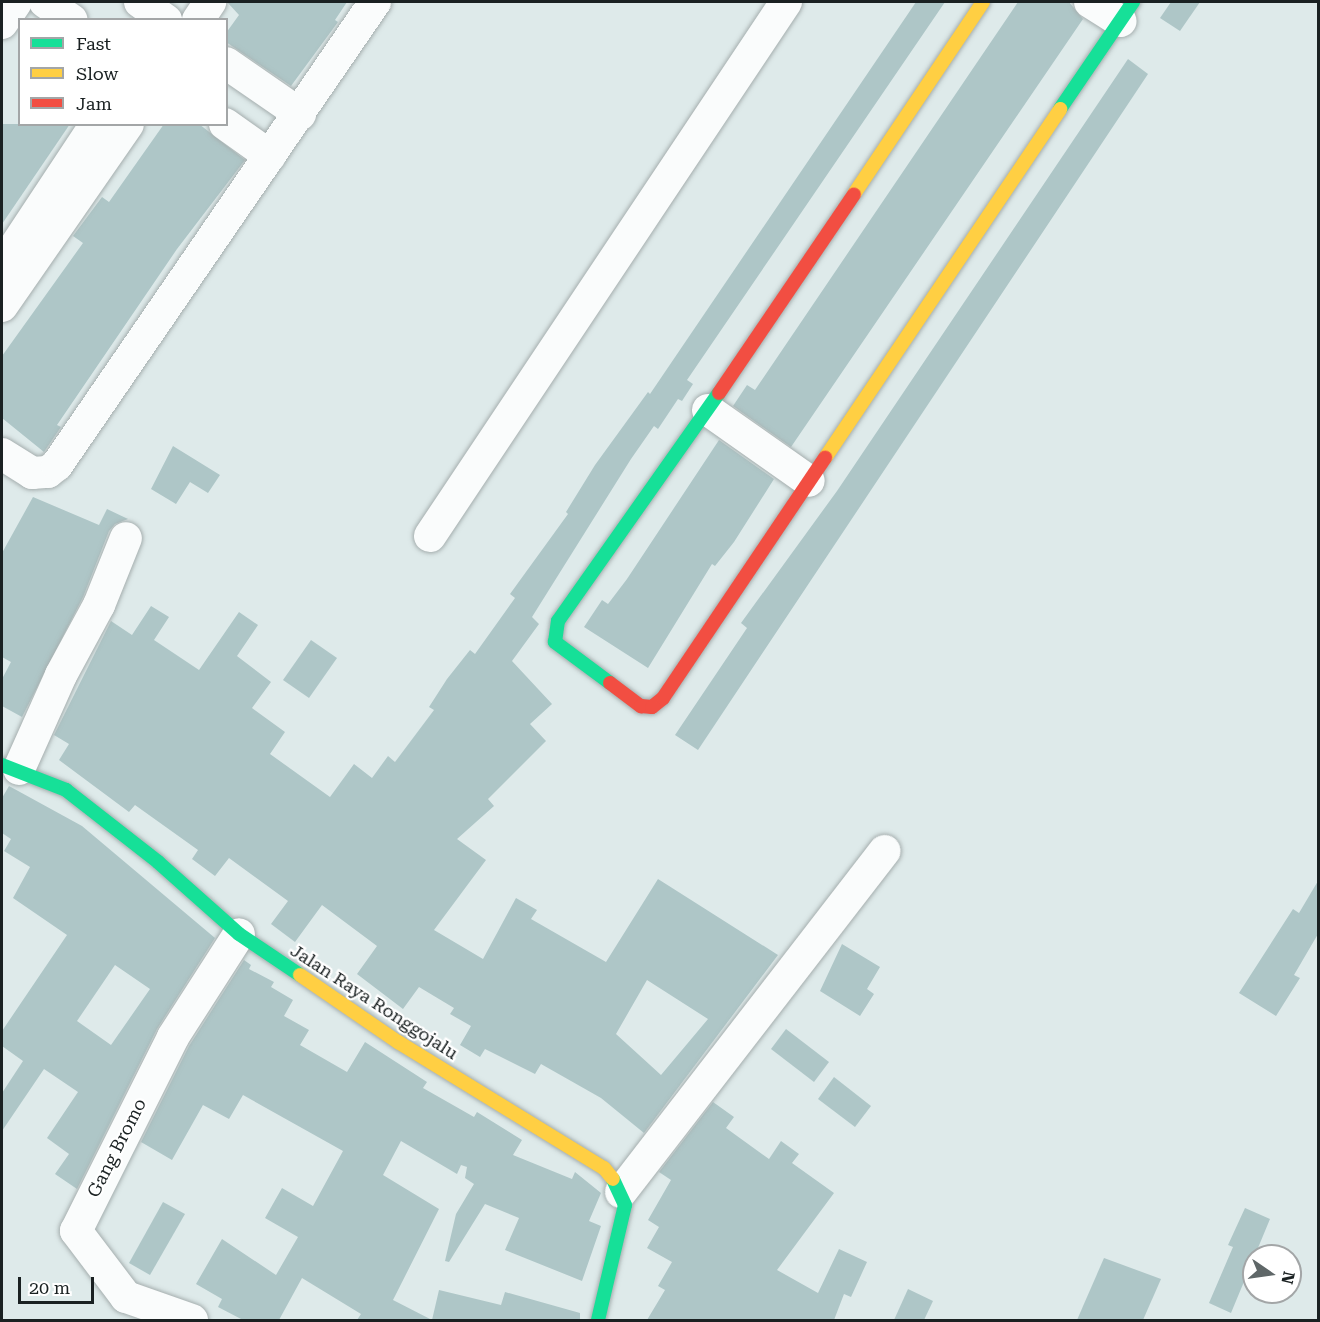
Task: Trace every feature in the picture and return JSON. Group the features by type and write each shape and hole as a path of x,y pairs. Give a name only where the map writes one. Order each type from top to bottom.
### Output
{"street":[{"path":"2,23 16,2"},
{"path":"45,2 69,18"},
{"path":"140,2 163,18"},
{"path":"168,18 180,2"},
{"path":"199,18 210,2"},
{"path":"2,454 32,473 48,471 57,465 375,2"},
{"path":"430,536 786,2"},
{"path":"983,2 708,410 554,630 555,642 641,706 652,706 663,698 1127,11 1090,2"},
{"path":"228,64 300,114"},
{"path":"2,266 95,126"},
{"path":"2,306 127,126"},
{"path":"228,126 270,156"},
{"path":"708,410 809,481"},
{"path":"10,767 99,605 126,538"},
{"name":"Jalan Raya Ronggojalu","path":"10,767 66,790 158,862 239,934 398,1042 591,1158 621,1192"},
{"path":"598,1320 622,1226 625,1205 621,1192 885,851"},
{"name":"Gang Bromo","path":"192,1320 126,1297 76,1231 173,1037 239,934"}],"building":[{"path":"228,2 347,2 335,20 338,22 291,86 228,43 228,30 239,15"},
{"path":"916,2 945,2 687,380 693,384 682,401 678,399 658,429 654,426 631,459 532,617 539,624 512,661 552,704 530,724 546,741 488,799 494,806 457,839 486,860 434,930 483,959 516,898 537,910 531,919 606,962 658,879 778,955 644,1133 601,1098 541,1064 535,1074 485,1049 480,1057 460,1045 471,1026 450,1014 454,1008 419,987 403,1009 357,974 377,946 322,905 295,942 271,924 288,901 229,858 215,876 192,859 198,850 135,805 129,812 59,760 69,744 54,735 111,621 132,635 151,606 169,617 154,640 199,670 239,612 258,625 237,656 271,682 252,708 285,732 270,754 330,797 354,764 372,778 388,756 395,762 434,710 429,707 447,679 470,650 475,654 515,598 510,594 568,514 566,512 595,465 648,392 650,394","holes":["647,980 708,1019 661,1075 616,1034"]},
{"path":"1018,2 1069,2 1083,19 791,447 733,406 747,385 755,390"},
{"path":"1171,2 1200,2 1180,31 1160,18"},
{"path":"1128,59 1148,74 698,750 675,735 747,628 741,623 837,491"},
{"path":"2,124 69,126 2,224"},
{"path":"163,126 202,126 245,160 177,249 57,425 61,427 44,452 2,418 2,356 83,243 73,236 102,197 109,202"},
{"path":"719,440 774,479 734,542 715,566 712,564 648,668 584,627 602,600 608,604 627,579"},
{"path":"173,446 220,475 208,493 190,482 176,504 151,489"},
{"path":"33,497 99,525 107,509 128,519 115,524 109,531 83,597 22,717 2,706 2,679 11,662 2,657 2,553"},
{"path":"311,640 337,658 309,698 283,680"},
{"path":"9,786 82,826 215,938 157,1029 77,1189 55,1174 69,1154 47,1138 78,1092 44,1069 2,1131 2,1093 23,1061 2,1046 2,1031 67,935 13,898 30,867 4,851 11,839 2,833 2,798","holes":["115,965 150,989 111,1045 77,1021"]},
{"path":"1318,881 1318,934 1294,975 1300,978 1276,1016 1239,993 1293,909 1299,913"},
{"path":"842,944 880,967 867,989 874,994 860,1016 820,991"},
{"path":"244,960 251,965 249,969 274,982 271,987 293,1000 284,1016 309,1030 300,1045 347,1072 365,1042 427,1082 423,1088 474,1117 477,1112 522,1140 513,1155 572,1179 575,1172 601,1193 589,1221 601,1226 582,1281 505,1250 519,1218 485,1204 449,1262 445,1261 456,1214 474,1184 465,1178 467,1167 461,1165 457,1174 401,1141 383,1175 439,1209 393,1300 432,1320 357,1320 361,1314 302,1278 279,1320 243,1320 218,1307 222,1299 196,1284 222,1239 276,1275 298,1237 265,1218 282,1188 313,1206 343,1151 243,1095 229,1119 203,1105 172,1160 141,1142 189,1046"},
{"path":"786,1029 829,1062 814,1082 771,1049"},
{"path":"834,1077 871,1106 855,1127 818,1099"},
{"path":"713,1102 734,1117 726,1128 769,1159 781,1141 799,1154 792,1163 834,1193 777,1270 818,1293 839,1249 867,1262 851,1297 844,1294 834,1320 647,1320 665,1290 658,1286 672,1262 647,1248 659,1227 648,1220 671,1180 659,1172"},
{"path":"163,1202 185,1214 150,1275 129,1263"},
{"path":"1245,1208 1270,1219 1260,1244 1242,1244 1242,1286 1231,1313 1209,1303 1233,1247 1228,1245"},
{"path":"1104,1258 1161,1279 1143,1320 1077,1320"},
{"path":"908,1289 933,1301 924,1320 894,1320"},
{"path":"439,1290 501,1305 505,1292 580,1313 580,1320 432,1320"}],"traffic: fast":[{"path":"1060,109 1133,2"},
{"path":"610,683 555,642 558,621 719,393"},
{"path":"2,765 66,790 158,862 239,934 300,975"},
{"path":"598,1320 625,1205 613,1179"}],"traffic: slow":[{"path":"854,194 983,2"},
{"path":"825,458 1060,109"},
{"path":"300,975 398,1042 604,1168 613,1179"}],"traffic: jam":[{"path":"719,393 854,194"},
{"path":"610,683 641,706 652,707 663,698 825,458"}]}
